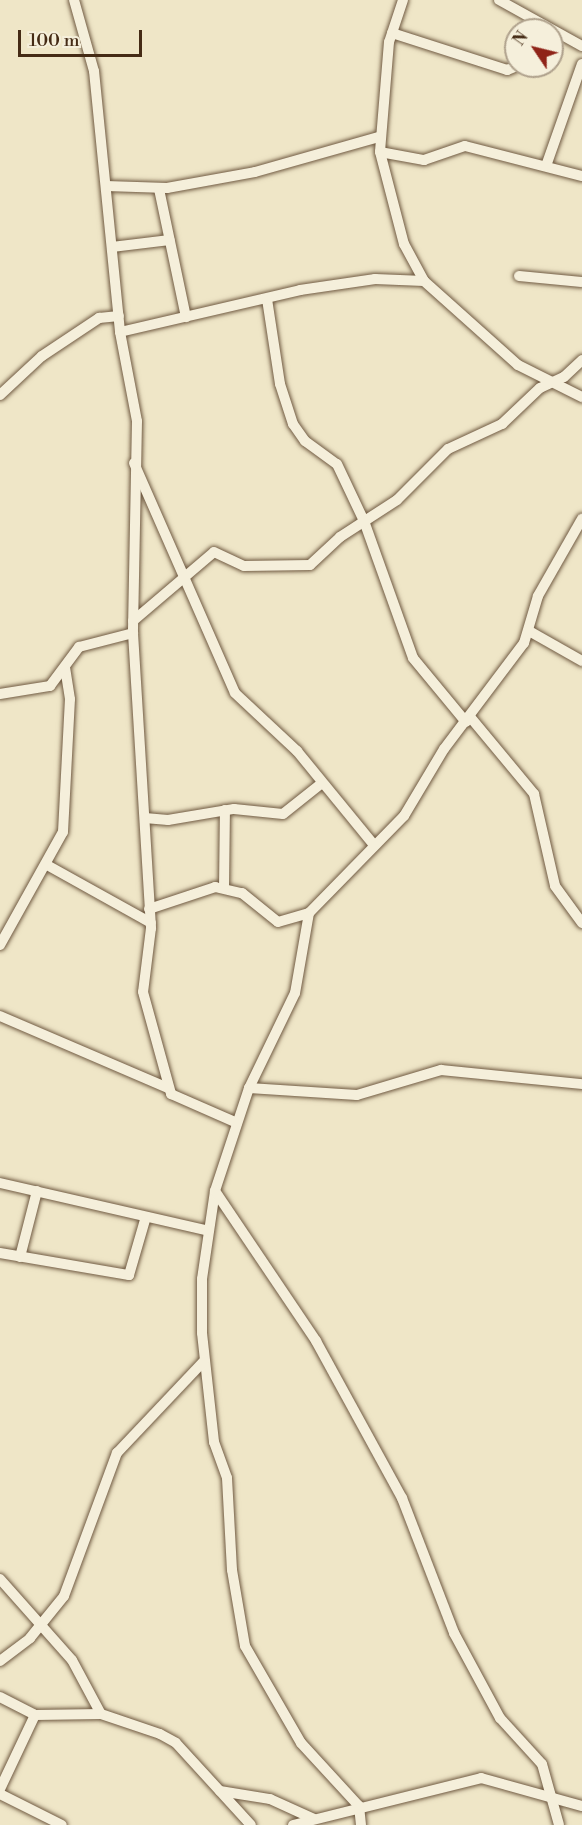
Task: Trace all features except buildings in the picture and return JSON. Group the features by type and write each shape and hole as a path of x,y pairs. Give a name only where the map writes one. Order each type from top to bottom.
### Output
{"street":[{"path":"74,0 94,71 120,332 137,421 133,460 133,633 151,923 143,992 168,1088"},
{"path":"403,0 392,33 379,137 380,152 404,244 424,281 512,360 549,383 582,397"},
{"path":"498,0 525,18"},
{"path":"392,33 504,69"},
{"path":"564,38 582,46"},
{"path":"546,166 582,64"},
{"path":"106,186 159,189 255,172 379,137"},
{"path":"380,152 424,160 465,146 582,176"},
{"path":"159,189 186,317"},
{"path":"112,248 170,240"},
{"path":"519,276 582,282"},
{"path":"120,332 267,299 364,281 424,281"},
{"path":"267,299 280,384 293,424 304,441 337,464 364,521 413,658 534,794 555,886 582,923"},
{"path":"0,395 42,356 99,318 119,316"},
{"path":"133,621 184,573 217,552 244,566 302,568 364,521 397,500 448,449 502,424 549,383 582,360"},
{"path":"133,460 235,693 297,751 374,845"},
{"path":"149,909 224,888 242,893 278,922 309,913 404,816 531,632 538,596 582,519"},
{"path":"531,632 582,661"},
{"path":"0,694 50,686 79,646 133,633"},
{"path":"0,945 46,865 65,819 70,699 65,668"},
{"path":"145,818 168,820 225,810 283,814 322,783"},
{"path":"224,888 225,810"},
{"path":"46,865 151,923"},
{"path":"309,913 295,993 249,1088 215,1191 206,1230 204,1361 214,1442 227,1478 232,1570 245,1646 301,1743 359,1806 361,1825"},
{"path":"0,1016 168,1088 185,1104 237,1123"},
{"path":"249,1088 357,1095 441,1070 582,1084"},
{"path":"0,1183 145,1220 206,1230"},
{"path":"20,1257 37,1191"},
{"path":"215,1191 316,1341 402,1497 454,1633 500,1718 542,1764 559,1825"},
{"path":"0,1253 129,1275 145,1220"},
{"path":"0,1661 44,1623 76,1573 117,1453 204,1361"},
{"path":"0,1579 44,1623 100,1714"},
{"path":"0,1697 35,1715 100,1714 176,1743 251,1825"},
{"path":"0,1789 35,1715"},
{"path":"292,1825 359,1806 481,1778 550,1795 582,1806"},
{"path":"220,1791 270,1799 314,1819"},
{"path":"0,1794 62,1825"}]}
